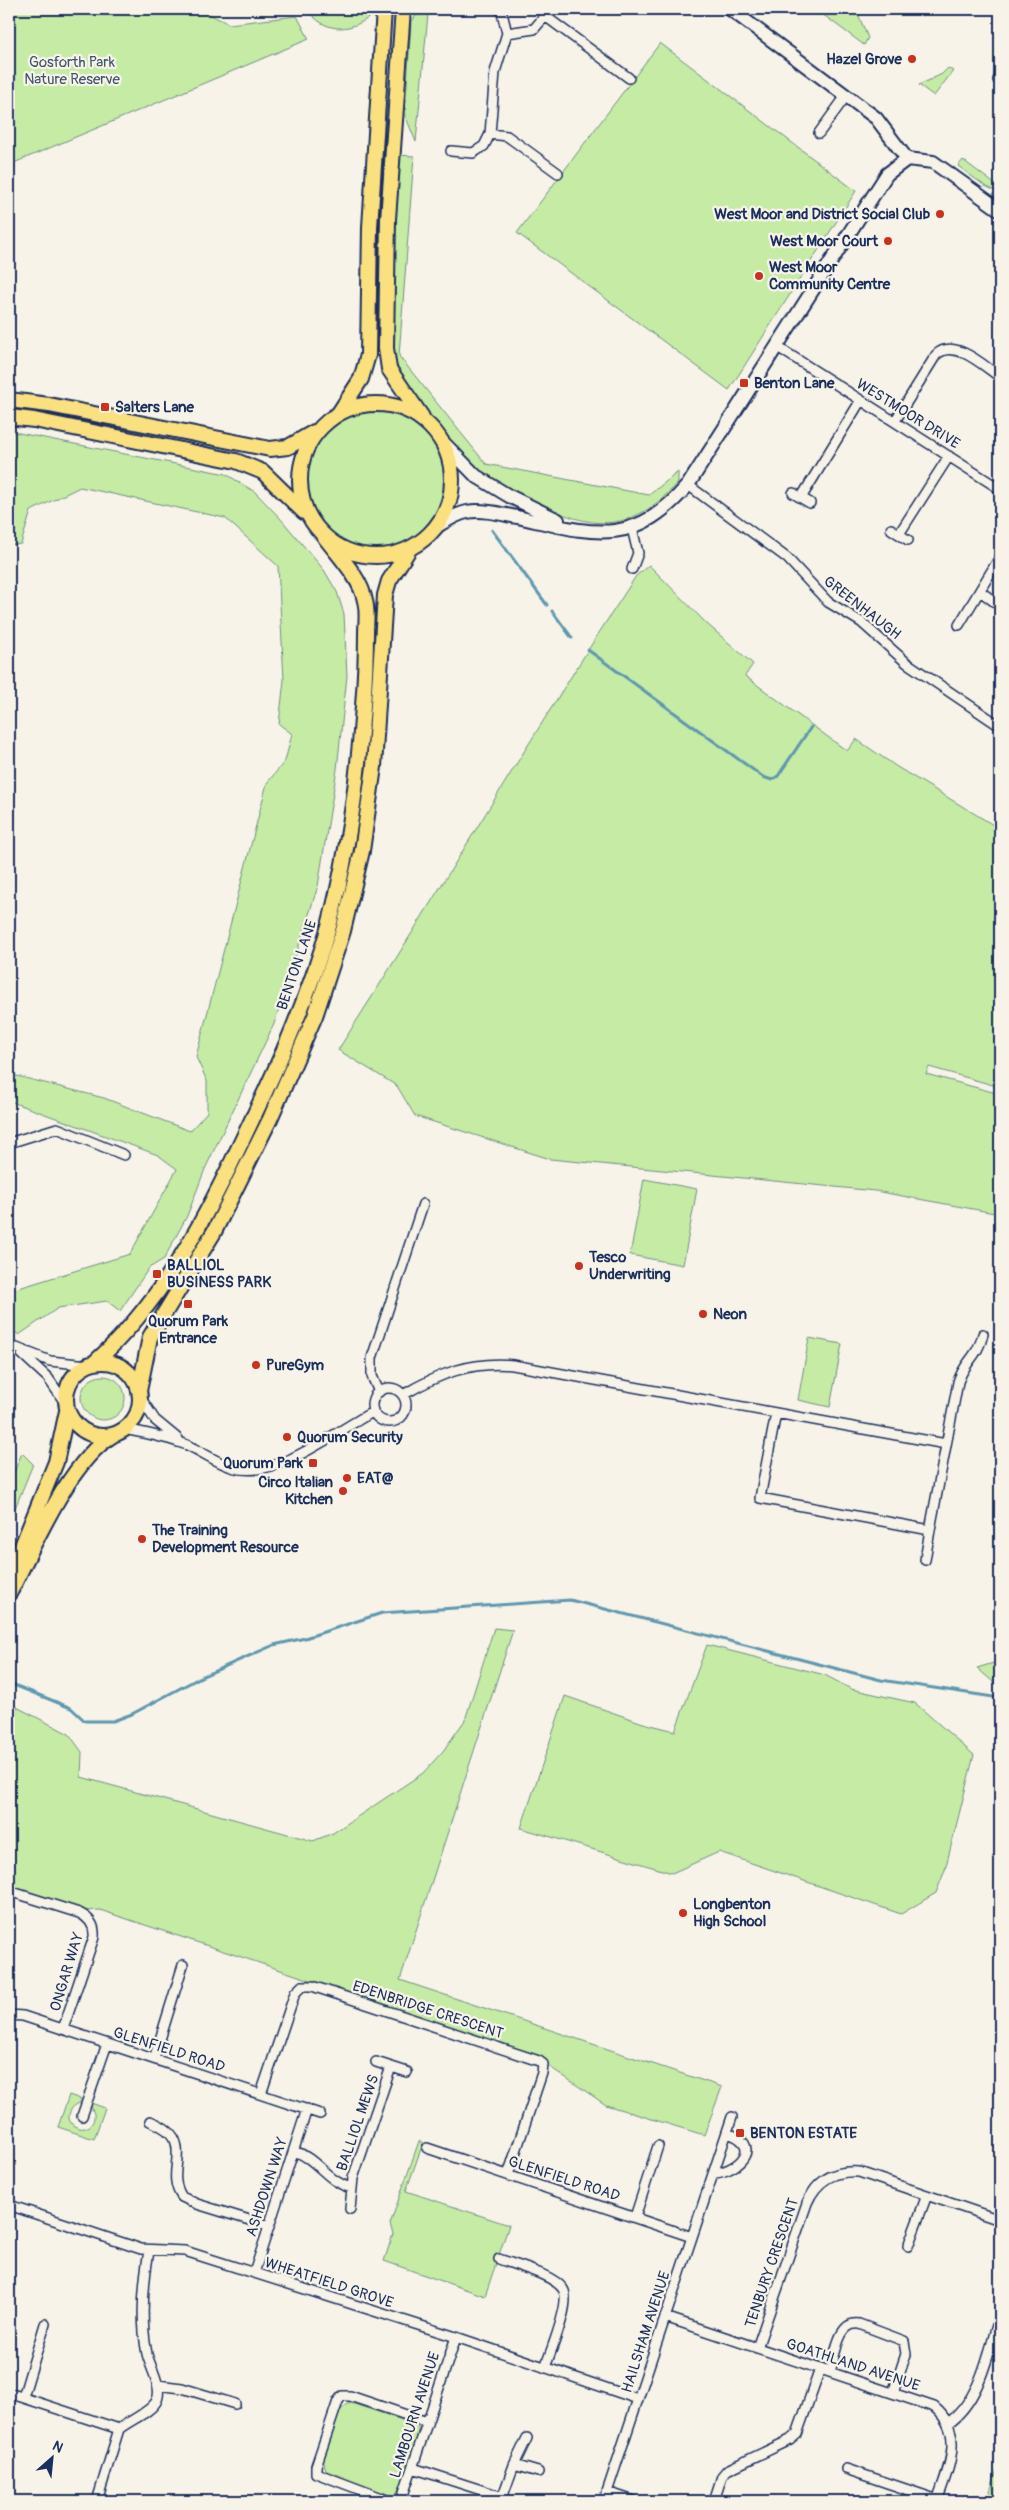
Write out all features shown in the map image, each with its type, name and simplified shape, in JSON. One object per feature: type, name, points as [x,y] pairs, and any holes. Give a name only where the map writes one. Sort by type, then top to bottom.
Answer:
[{"type":"main road","points":[[9,400],[50,405],[270,449],[288,448],[318,430],[339,413],[361,379],[368,355],[370,227],[384,9]]},
{"type":"main road","points":[[403,9],[388,219],[387,360],[393,377],[425,422],[467,468],[488,484],[537,511],[584,531]]},
{"type":"main road","points":[[730,9],[884,126],[907,159]]},
{"type":"main road","points":[[9,1594],[77,1470],[96,1447],[120,1431],[137,1412],[150,1338],[206,1247],[258,1146],[301,1051],[341,939],[362,851],[374,767],[385,594],[389,581],[410,548],[436,527],[455,516],[478,511],[584,531],[610,532],[632,528],[664,510],[688,485],[880,182],[907,159],[933,162],[1000,210]]},
{"type":"main road","points":[[339,413],[364,405],[390,405],[425,422]]},
{"type":"main road","points":[[9,417],[34,420],[236,461],[251,466],[268,476],[308,516],[324,536],[343,549],[365,556],[388,555],[410,548]]},
{"type":"main road","points":[[308,516],[300,491],[301,465],[304,453],[318,430]]},
{"type":"main road","points":[[436,527],[448,506],[452,482],[449,458],[438,437]]},
{"type":"main road","name":"BENTON LANE","points":[[91,1364],[120,1339],[149,1304],[181,1258],[200,1224],[226,1175],[282,1054],[328,928],[347,846],[355,790],[366,668],[366,607],[360,588],[324,536]]},
{"type":"main road","points":[[9,1578],[56,1462],[67,1408],[67,1391],[72,1379],[91,1364],[108,1362],[121,1367],[130,1375],[139,1394]]},
{"type":"main road","points":[[67,1408],[75,1424],[84,1430],[98,1435],[120,1431]]},
{"type":"street","points":[[451,151],[473,153],[484,146],[490,134],[495,72],[507,32],[501,9]]},
{"type":"street","points":[[507,32],[534,29],[545,16],[629,78]]},
{"type":"street","points":[[819,133],[846,96]]},
{"type":"street","points":[[490,134],[508,136],[558,173]]},
{"type":"street","name":"WESTMOOR DRIVE","points":[[776,346],[1000,488]]},
{"type":"street","points":[[895,421],[936,355],[944,350],[954,349],[964,353],[1000,377]]},
{"type":"street","points":[[810,504],[797,496],[861,400]]},
{"type":"street","points":[[908,540],[895,532],[949,456]]},
{"type":"street","name":"GREENHAUGH","points":[[688,485],[787,558],[828,602],[861,622],[907,663],[1000,726]]},
{"type":"street","points":[[632,528],[638,554],[632,569]]},
{"type":"street","points":[[959,625],[1000,556]]},
{"type":"street","points":[[980,590],[1000,606]]},
{"type":"street","points":[[9,1143],[57,1128],[124,1155]]},
{"type":"street","points":[[379,1392],[372,1376],[372,1358],[423,1204]]},
{"type":"street","points":[[925,1560],[960,1374],[976,1355],[983,1334]]},
{"type":"street","points":[[9,1345],[18,1350],[63,1364],[91,1364]]},
{"type":"street","points":[[18,1350],[48,1378],[67,1408]]},
{"type":"street","points":[[403,1396],[431,1379],[453,1370],[480,1364],[500,1364],[946,1444]]},
{"type":"street","points":[[392,1389],[403,1396],[405,1410],[396,1421],[383,1421],[373,1412],[373,1399],[379,1392],[392,1389]]},
{"type":"street","points":[[139,1394],[155,1420],[187,1445],[227,1466],[244,1470],[259,1470],[274,1466],[373,1412]]},
{"type":"street","points":[[776,1412],[760,1498],[930,1530]]},
{"type":"street","points":[[120,1431],[187,1445]]},
{"type":"street","name":"ONGAR WAY","points":[[9,1891],[79,1913],[88,1919],[94,1928],[94,1937],[63,2030]]},
{"type":"street","points":[[154,2059],[183,1964]]},
{"type":"street","name":"EDENBRIDGE CRESCENT","points":[[261,2094],[295,1993],[302,1986],[312,1986],[453,2032],[543,2064],[542,2073],[508,2175]]},
{"type":"street","name":"GLENFIELD ROAD","points":[[9,2015],[23,2016],[320,2114]]},
{"type":"street","points":[[82,2116],[107,2044]]},
{"type":"street","name":"BALLIOL MEWS","points":[[376,2062],[407,2072]]},
{"type":"street","name":"BALLIOL MEWS","points":[[350,2209],[351,2188],[391,2067]]},
{"type":"street","name":"ASHDOWN WAY","points":[[254,2273],[307,2109]]},
{"type":"street","name":"HAILSHAM AVENUE","points":[[606,2497],[732,2117]]},
{"type":"street","points":[[150,2121],[166,2128],[173,2136],[177,2150],[177,2186],[182,2197],[197,2204],[269,2226]]},
{"type":"street","points":[[714,2173],[733,2168],[745,2153],[746,2145],[742,2139],[727,2133]]},
{"type":"street","points":[[635,2217],[658,2146]]},
{"type":"street","name":"GLENFIELD ROAD","points":[[428,2148],[692,2236]]},
{"type":"street","name":"BALLIOL MEWS","points":[[294,2151],[311,2159],[336,2183],[351,2188]]},
{"type":"street","name":"TENBURY CRESCENT","points":[[758,2348],[807,2202],[819,2183],[837,2174],[859,2172],[1000,2220]]},
{"type":"street","points":[[908,2246],[927,2195]]},
{"type":"street","name":"WHEATFIELD GROVE","points":[[9,2205],[149,2251],[185,2251],[456,2337],[638,2399]]},
{"type":"street","points":[[97,2501],[119,2429],[154,2404],[158,2397],[157,2386],[147,2354],[142,2318],[149,2251]]},
{"type":"street","points":[[500,2260],[553,2281],[565,2293],[565,2306],[545,2368]]},
{"type":"street","points":[[846,2469],[938,2501],[953,2448],[952,2435],[948,2423],[961,2413],[972,2398],[1000,2316]]},
{"type":"street","name":"GOATHLAND AVENUE","points":[[665,2317],[934,2407],[948,2423]]},
{"type":"street","points":[[23,2397],[45,2324]]},
{"type":"street","points":[[830,2372],[844,2328],[851,2324],[859,2324],[904,2341],[906,2354],[893,2393]]},
{"type":"street","name":"LAMBOURN AVENUE","points":[[401,2501],[456,2337]]},
{"type":"street","points":[[714,2501],[722,2476],[727,2470],[790,2440],[797,2434],[820,2369]]},
{"type":"street","points":[[157,2386],[182,2388],[235,2404]]},
{"type":"street","points":[[9,2393],[119,2429]]},
{"type":"street","points":[[390,2501],[316,2473],[316,2466],[338,2401],[342,2396],[350,2396],[427,2422]]},
{"type":"street","points":[[413,2468],[502,2499],[514,2465],[527,2438]]},
{"type":"street","points":[[514,2465],[538,2472]]},
{"type":"street","points":[[606,2497],[634,2501]]},
{"type":"green space","name":"Gosforth Park Nature Reserve","points":[[9,9],[199,9],[229,24],[297,16],[309,39],[9,165]]},
{"type":"green space","points":[[307,9],[372,9],[371,16],[363,22],[346,28],[337,28],[321,23]]},
{"type":"green space","points":[[819,9],[856,9],[868,38],[864,45],[818,11]]},
{"type":"green space","points":[[428,14],[416,142],[405,115],[411,23],[416,15]]},
{"type":"green space","points":[[660,43],[856,191],[729,390],[517,233]]},
{"type":"green space","points":[[948,68],[953,71],[934,96],[919,85],[942,74]]},
{"type":"green space","points":[[399,155],[414,156],[399,356],[486,464],[649,495],[678,472],[678,483],[640,514],[621,521],[603,523],[584,521],[544,506],[492,480],[473,467],[450,443],[395,371],[390,355]]},
{"type":"green space","points":[[963,160],[1000,188],[1000,193],[985,186],[958,166]]},
{"type":"green space","points":[[376,411],[390,412],[402,416],[414,422],[425,431],[434,442],[440,454],[444,466],[444,494],[440,506],[434,518],[425,529],[414,538],[402,544],[390,548],[376,549],[362,548],[350,544],[338,538],[327,529],[318,518],[312,506],[308,494],[307,480],[308,466],[312,454],[318,442],[327,431],[338,422],[350,416],[362,412]]},
{"type":"green space","points":[[9,431],[226,474],[255,492],[324,570],[337,592],[344,614],[347,676],[337,769],[318,886],[274,1024],[205,1169],[187,1216],[164,1259],[149,1268],[120,1311],[107,1301],[58,1308],[19,1335],[9,1328],[9,1291],[130,1254],[177,1169],[158,1155],[9,1101],[9,1074],[104,1098],[190,1131],[207,1112],[207,1081],[196,1057],[267,783],[285,761],[292,734],[279,724],[284,680],[278,566],[225,518],[80,487],[31,511],[21,544],[9,545]]},
{"type":"green space","points":[[649,565],[707,624],[753,664],[745,676],[847,751],[856,739],[897,767],[1000,829],[1000,1087],[929,1067],[926,1074],[1000,1094],[1000,1214],[875,1191],[550,1159],[415,1116],[397,1086],[338,1050],[598,635],[636,576]]},
{"type":"green space","points":[[644,1179],[697,1189],[683,1265],[630,1255]]},
{"type":"green space","points":[[809,1338],[842,1344],[830,1407],[798,1400]]},
{"type":"green space","points":[[103,1376],[115,1380],[121,1386],[125,1398],[121,1410],[115,1416],[103,1420],[91,1416],[85,1410],[81,1398],[85,1386],[91,1380]]},
{"type":"green space","points":[[22,1453],[33,1464],[9,1523],[9,1484]]},
{"type":"green space","points":[[494,1628],[513,1630],[400,1980],[722,2087],[704,2135],[606,2105],[547,2065],[542,2057],[100,1910],[87,1911],[9,1886],[9,1703],[69,1734],[82,1752],[81,1777],[313,1841],[333,1833],[423,1773],[443,1751],[465,1720]]},
{"type":"green space","points":[[707,1645],[825,1675],[851,1689],[915,1703],[974,1755],[945,1870],[936,1893],[901,1914],[719,1852],[672,1873],[521,1828],[565,1696],[643,1723],[675,1731]]},
{"type":"green space","points":[[1000,1661],[1000,1688],[977,1668]]},
{"type":"green space","points":[[69,2095],[83,2100],[73,2107],[69,2116],[73,2125],[78,2127],[88,2127],[92,2124],[94,2116],[91,2103],[105,2108],[94,2139],[58,2127]]},
{"type":"green space","points":[[419,2141],[423,2143],[406,2191],[509,2225],[485,2296],[384,2261],[393,2234],[390,2224]]},
{"type":"green space","points":[[351,2403],[418,2426],[410,2462],[402,2483],[394,2496],[387,2497],[327,2473],[323,2459],[332,2427],[339,2412]]},
{"type":"green space","points":[[1000,2460],[1000,2501],[987,2501]]},
{"type":"waterway","points":[[492,530],[547,605]]},
{"type":"waterway","points":[[552,611],[572,638]]},
{"type":"waterway","points":[[588,650],[763,777],[772,780],[778,776],[811,727]]},
{"type":"waterway","points":[[9,1683],[71,1708],[85,1721],[113,1721],[132,1714],[201,1677],[274,1645],[305,1638],[382,1613],[570,1600],[881,1680],[1000,1698]]},
{"type":"place","name":"Hazel Grove","points":[[912,59]]},
{"type":"place","name":"West Moor and District Social Club","points":[[940,214]]},
{"type":"place","name":"West Moor Court","points":[[888,241]]},
{"type":"place","name":"West Moor Community Centre","points":[[759,276]]},
{"type":"place","name":"Benton Lane","points":[[744,383]]},
{"type":"place","name":"Salters Lane","points":[[105,407]]},
{"type":"place","name":"Tesco Underwriting","points":[[579,1266]]},
{"type":"place","name":"BALLIOL BUSINESS PARK","points":[[157,1274]]},
{"type":"place","name":"Quorum Park Entrance","points":[[188,1304]]},
{"type":"place","name":"Neon","points":[[703,1314]]},
{"type":"place","name":"PureGym","points":[[256,1365]]},
{"type":"place","name":"Quorum Security","points":[[287,1437]]},
{"type":"place","name":"Quorum Park","points":[[313,1463]]},
{"type":"place","name":"EAT@","points":[[347,1478]]},
{"type":"place","name":"Circo Italian Kitchen","points":[[343,1491]]},
{"type":"place","name":"The Training Development Resource","points":[[142,1539]]},
{"type":"place","name":"Longbenton High School","points":[[683,1913]]},
{"type":"place","name":"BENTON ESTATE","points":[[740,2133]]}]
